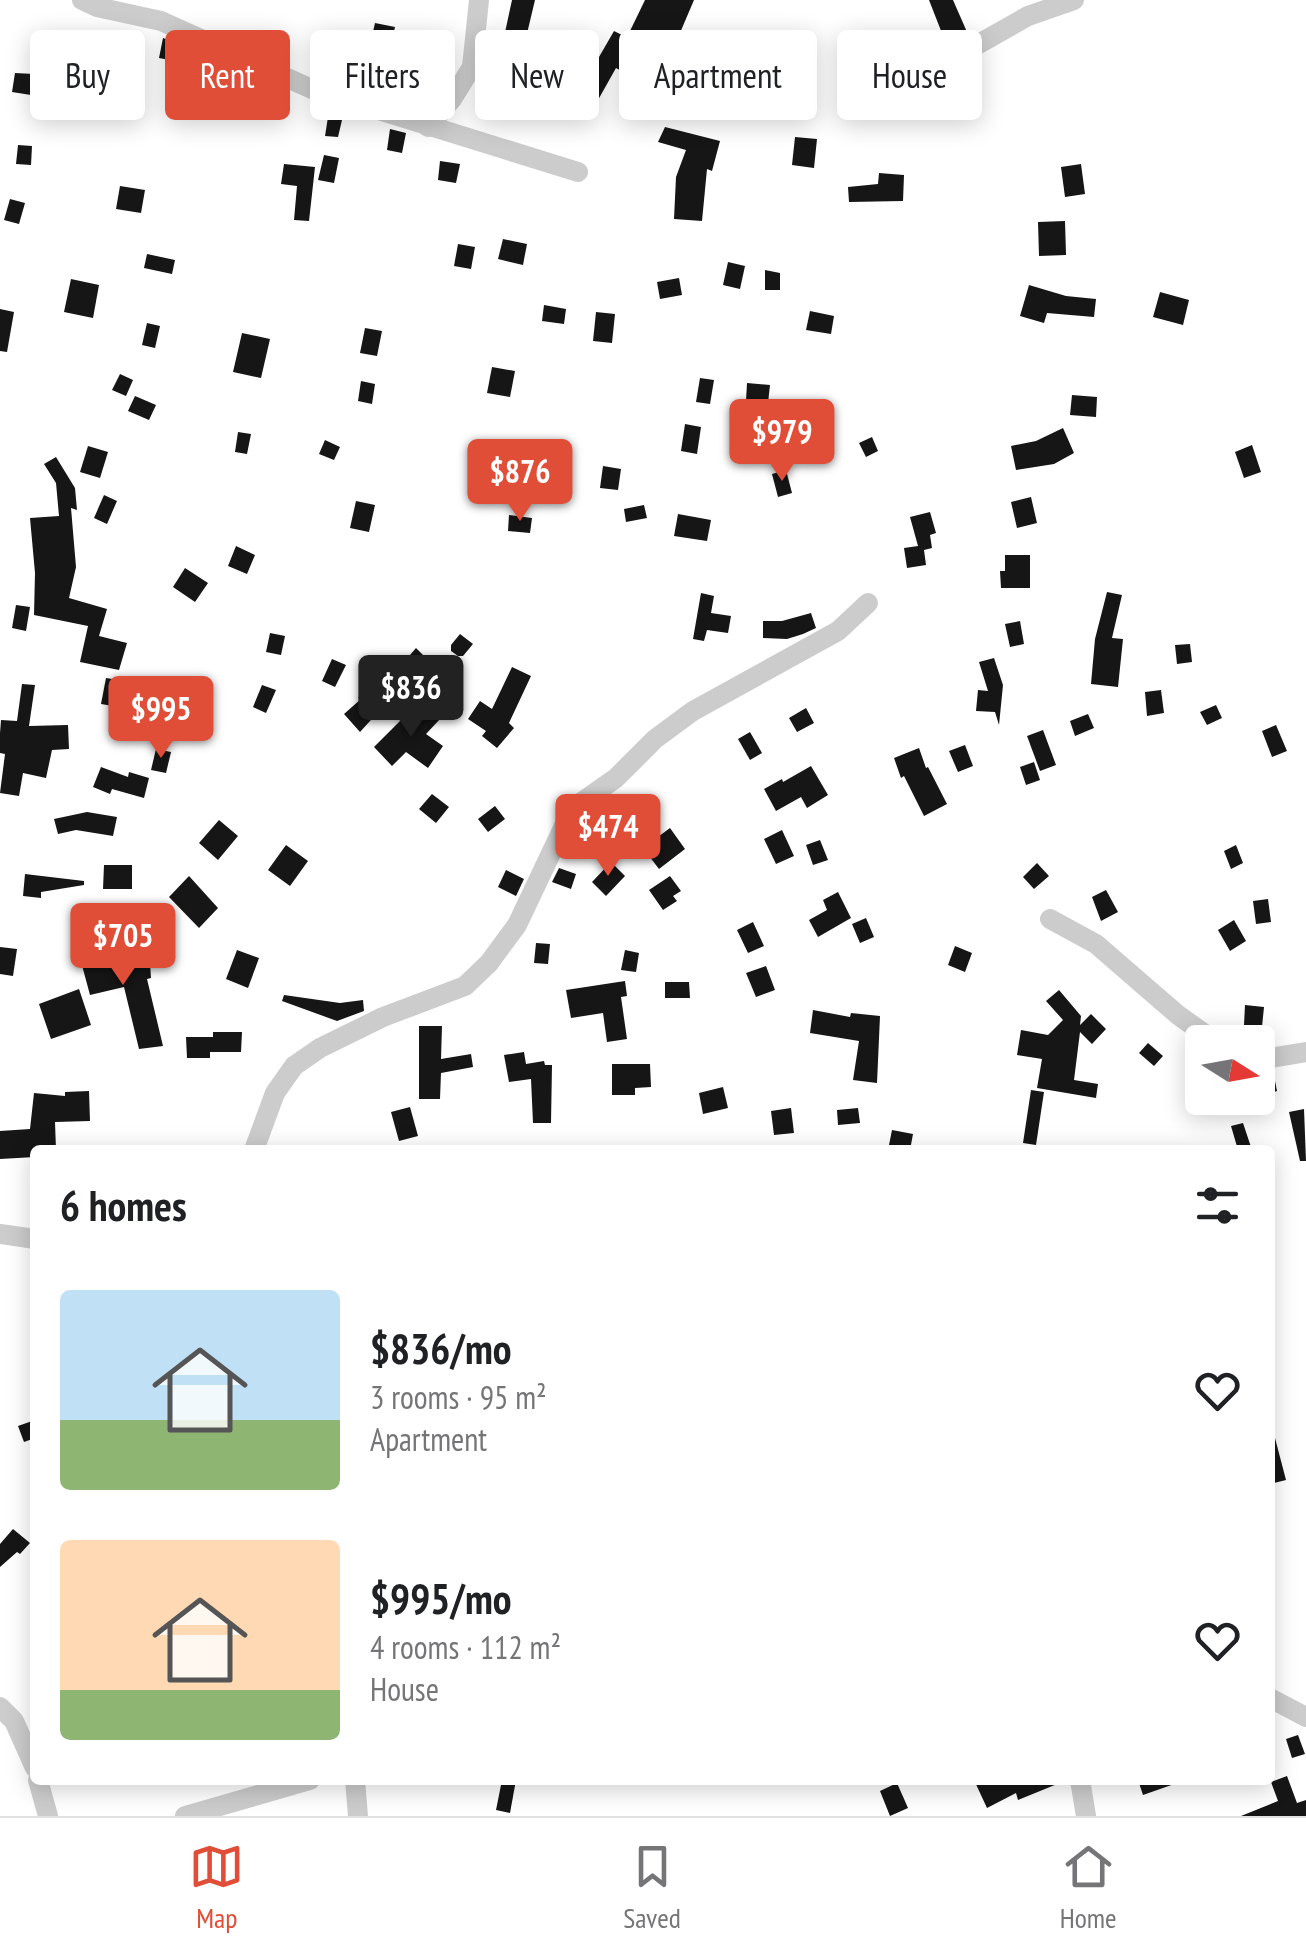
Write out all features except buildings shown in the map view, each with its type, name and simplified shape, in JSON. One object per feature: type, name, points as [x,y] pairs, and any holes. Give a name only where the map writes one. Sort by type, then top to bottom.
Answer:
[{"type":"street","points":[[82,0],[160,21],[314,90],[578,172]]},
{"type":"street","points":[[428,127],[472,67],[479,0]]},
{"type":"street","points":[[982,42],[1028,16],[1074,0]]},
{"type":"street","points":[[256,1145],[275,1093],[294,1066],[320,1048],[383,1018],[466,986],[489,963],[518,925],[572,809],[616,778],[655,739],[694,711],[838,631],[868,604]]},
{"type":"street","points":[[1050,919],[1096,944],[1192,1025]]},
{"type":"street","points":[[1275,1057],[1306,1052]]},
{"type":"street","points":[[0,1234],[30,1237]]},
{"type":"street","points":[[1275,1700],[1306,1716]]},
{"type":"street","points":[[0,1707],[14,1721],[30,1757]]},
{"type":"street","points":[[39,1785],[48,1816]]},
{"type":"street","points":[[185,1816],[293,1785]]},
{"type":"street","points":[[355,1785],[358,1816]]},
{"type":"street","points":[[1081,1785],[1086,1816]]}]
